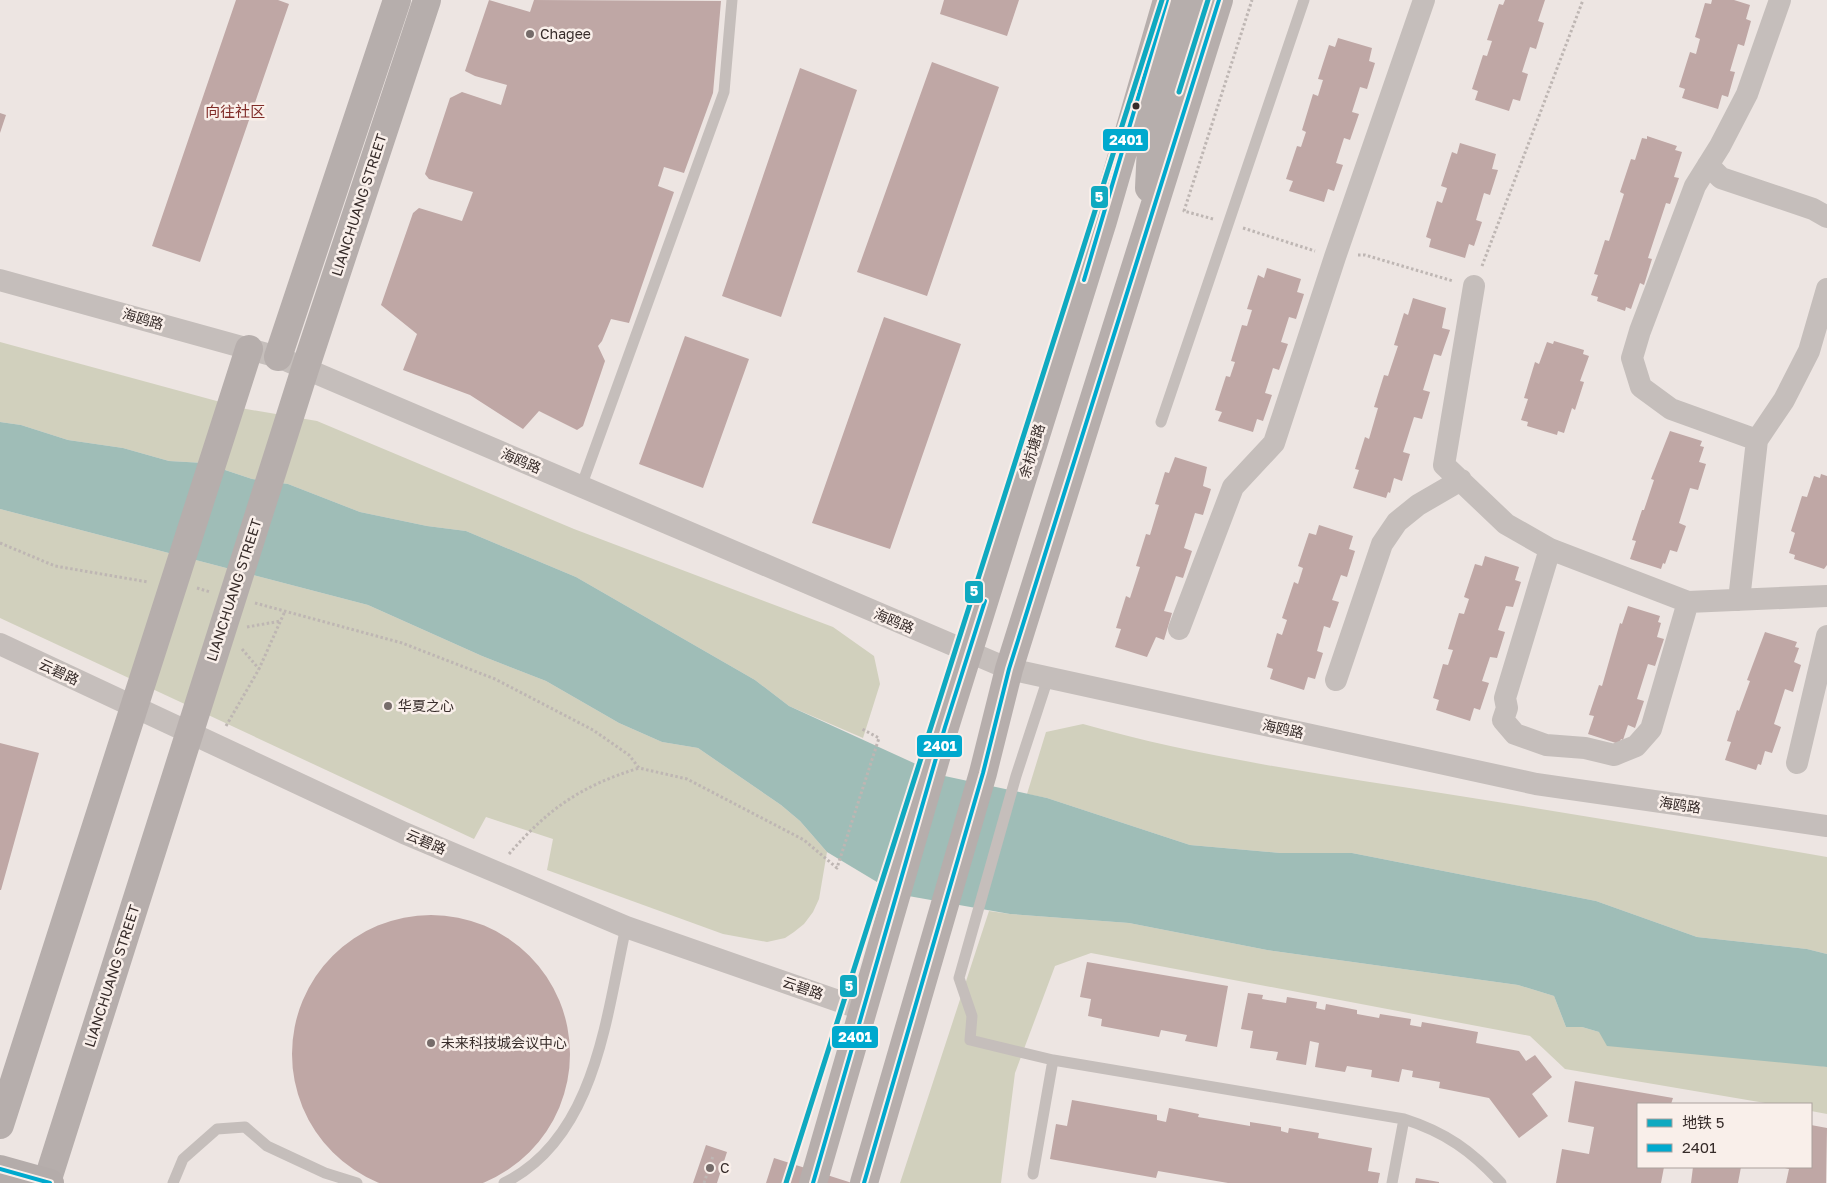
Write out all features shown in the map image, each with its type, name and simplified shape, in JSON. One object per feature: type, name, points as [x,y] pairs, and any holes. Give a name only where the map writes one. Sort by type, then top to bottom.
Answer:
[{"type":"main road","points":[[0,1169],[48,1183]]},
{"type":"street","name":"LIANCHUANG STREET","points":[[278,357],[397,0]]},
{"type":"street","name":"LIANCHUANG STREET","points":[[48,1183],[230,600],[428,0]]},
{"type":"street","name":"余杭塘路","points":[[813,1183],[945,727],[1103,221],[1167,0]]},
{"type":"street","points":[[1103,221],[1139,150],[1184,0]]},
{"type":"street","points":[[1146,232],[1151,146],[1194,0]]},
{"type":"street","points":[[864,1183],[983,773],[1009,669],[1218,0]]},
{"type":"street","points":[[1179,629],[1233,487],[1274,443],[1338,248],[1424,0]]},
{"type":"street","points":[[1758,440],[1671,409],[1641,387],[1632,358],[1640,331],[1695,186],[1747,94],[1780,0]]},
{"type":"street","points":[[1708,164],[1721,178],[1812,209],[1827,217]]},
{"type":"street","name":"海鸥路","points":[[0,280],[278,357],[1009,669],[1536,784],[1827,826]]},
{"type":"street","points":[[1474,286],[1444,465],[1506,524],[1550,549],[1688,602],[1827,596]]},
{"type":"street","points":[[1739,600],[1758,440],[1784,400],[1809,351],[1827,289]]},
{"type":"street","points":[[0,1125],[249,349]]},
{"type":"street","points":[[1336,680],[1382,544],[1397,522],[1418,505],[1461,480]]},
{"type":"street","points":[[1550,549],[1505,698],[1507,708],[1503,720],[1515,734],[1546,744],[1585,748],[1614,755],[1636,746],[1651,729],[1688,602]]},
{"type":"street","points":[[1797,763],[1827,636]]},
{"type":"street","name":"云碧路","points":[[0,644],[404,833],[626,927],[864,1010]]},
{"type":"lane","points":[[581,487],[724,92],[732,0]]},
{"type":"lane","points":[[1161,422],[1304,0]]},
{"type":"lane","points":[[1048,678],[1016,776],[959,978],[972,1016],[970,1040],[1053,1060],[1404,1119],[1443,1134],[1485,1165],[1501,1183]]},
{"type":"lane","points":[[504,1183],[520,1175],[555,1142],[568,1125],[592,1078],[626,927]]},
{"type":"lane","points":[[1033,1174],[1053,1060]]},
{"type":"lane","points":[[1392,1183],[1404,1119]]},
{"type":"lane","points":[[173,1183],[183,1159],[217,1129],[245,1127],[267,1146],[324,1172],[357,1183]]},
{"type":"path","points":[[0,543],[55,566],[172,586],[285,611],[402,643],[495,679],[593,730],[629,755],[639,768]]},
{"type":"path","points":[[215,745],[259,669],[285,611]]},
{"type":"path","points":[[246,628],[281,620]]},
{"type":"path","points":[[240,648],[259,669]]},
{"type":"path","points":[[494,871],[522,840],[565,800],[605,778],[639,768],[687,779],[804,840],[837,868],[879,738],[862,729]]},
{"type":"path","points":[[704,1183],[714,1156]]},
{"type":"green space","points":[[0,342],[246,409],[317,421],[574,529],[833,627],[874,656],[880,684],[863,738],[789,706],[755,680],[576,577],[466,531],[427,526],[360,512],[288,484],[252,479],[204,463],[169,461],[123,448],[68,440],[21,425],[0,422]]},
{"type":"green space","points":[[0,509],[368,605],[482,656],[546,681],[619,723],[662,742],[698,748],[781,805],[800,821],[827,852],[819,899],[813,912],[804,924],[785,938],[767,942],[723,934],[547,870],[553,839],[486,817],[474,839],[0,618]]},
{"type":"green space","points":[[1083,724],[1176,747],[1270,766],[1598,818],[1827,857],[1827,954],[1807,949],[1697,937],[1596,901],[1352,853],[1280,853],[1190,845],[1047,798],[1027,794],[1046,732]]},
{"type":"green space","points":[[989,911],[1129,923],[1267,950],[1518,985],[1554,996],[1566,1027],[1582,1027],[1599,1032],[1827,1067],[1827,1114],[1812,1111],[1812,1103],[1765,1103],[1565,1069],[1530,1036],[1091,953],[1055,966],[1015,1073],[1001,1183],[900,1183]]},
{"type":"water","points":[[0,422],[21,425],[68,440],[123,448],[169,461],[204,463],[252,479],[288,484],[360,512],[427,526],[466,531],[576,577],[755,680],[789,706],[940,775],[1047,798],[1190,845],[1280,853],[1352,853],[1596,901],[1697,937],[1807,949],[1827,954],[1827,1067],[1607,1046],[1599,1032],[1582,1027],[1566,1027],[1554,996],[1518,985],[1267,950],[1129,923],[1010,914],[897,894],[827,852],[800,821],[781,805],[698,748],[662,742],[619,723],[546,681],[482,656],[368,605],[0,509]]},
{"type":"building","points":[[236,0],[278,0],[289,4],[200,262],[152,246]]},
{"type":"building","points":[[489,0],[530,12],[534,0],[721,1],[713,93],[684,173],[664,167],[658,186],[674,192],[629,323],[611,319],[598,346],[605,361],[583,426],[577,430],[539,411],[523,429],[470,395],[403,370],[417,334],[381,305],[413,213],[419,208],[462,221],[473,192],[429,179],[425,174],[450,98],[462,92],[501,105],[507,85],[475,76],[465,71]]},
{"type":"building","points":[[944,0],[1019,0],[1007,36],[940,14]]},
{"type":"building","points":[[1505,0],[1545,0],[1538,21],[1544,23],[1536,49],[1530,47],[1522,72],[1528,74],[1520,101],[1513,99],[1509,111],[1475,100],[1478,91],[1472,89],[1483,55],[1487,56],[1492,41],[1487,40],[1499,4],[1503,5]]},
{"type":"building","points":[[1712,0],[1734,0],[1750,5],[1746,19],[1751,21],[1744,46],[1738,44],[1730,71],[1735,72],[1728,97],[1722,95],[1718,109],[1682,98],[1685,89],[1679,87],[1690,52],[1696,54],[1700,39],[1695,37],[1705,3],[1711,4]]},
{"type":"building","points":[[1338,38],[1372,48],[1369,61],[1375,63],[1367,89],[1360,87],[1352,112],[1359,114],[1350,140],[1344,138],[1336,163],[1343,165],[1334,191],[1328,189],[1324,202],[1289,191],[1293,181],[1286,179],[1297,146],[1301,147],[1306,132],[1302,130],[1313,94],[1318,96],[1323,80],[1318,79],[1329,45],[1335,47]]},
{"type":"building","points":[[932,62],[999,87],[927,296],[857,272]]},
{"type":"building","points":[[800,68],[857,90],[781,317],[722,296]]},
{"type":"building","points":[[0,113],[6,115],[0,133]]},
{"type":"building","points":[[1647,136],[1677,146],[1675,150],[1682,152],[1674,177],[1679,178],[1670,204],[1666,203],[1648,258],[1652,259],[1644,285],[1640,283],[1631,309],[1626,307],[1625,311],[1597,301],[1598,297],[1591,295],[1598,275],[1594,274],[1605,240],[1609,241],[1624,194],[1620,192],[1631,159],[1635,160],[1642,138],[1647,139]]},
{"type":"building","points":[[1460,143],[1496,154],[1492,169],[1498,170],[1490,195],[1484,193],[1476,220],[1482,222],[1474,246],[1469,244],[1465,258],[1429,247],[1431,239],[1426,237],[1437,201],[1442,203],[1447,188],[1441,186],[1452,152],[1457,154]]},
{"type":"building","points":[[1267,268],[1301,279],[1297,292],[1304,294],[1296,319],[1289,317],[1281,342],[1288,344],[1279,370],[1273,368],[1265,393],[1272,395],[1263,421],[1257,419],[1253,432],[1218,421],[1222,412],[1215,410],[1226,376],[1230,377],[1235,362],[1231,361],[1242,325],[1247,326],[1252,310],[1247,309],[1258,275],[1264,278]]},
{"type":"building","points":[[1413,298],[1446,308],[1442,328],[1450,330],[1441,356],[1434,354],[1423,390],[1430,392],[1422,419],[1414,417],[1403,452],[1410,454],[1402,481],[1394,478],[1390,493],[1388,492],[1386,498],[1353,488],[1359,470],[1355,469],[1365,437],[1369,439],[1378,408],[1374,407],[1384,375],[1388,376],[1398,346],[1394,345],[1404,313],[1408,315]]},
{"type":"building","points":[[884,317],[961,344],[890,549],[812,523]]},
{"type":"building","points":[[685,336],[749,359],[703,488],[639,464]]},
{"type":"building","points":[[1554,341],[1584,350],[1583,354],[1589,356],[1580,381],[1584,382],[1575,410],[1572,408],[1564,433],[1558,431],[1557,435],[1527,426],[1528,422],[1521,420],[1528,399],[1524,398],[1535,362],[1539,364],[1547,342],[1553,344]]},
{"type":"building","points":[[1670,431],[1702,441],[1700,446],[1704,447],[1699,462],[1706,464],[1698,490],[1690,488],[1679,523],[1686,526],[1677,552],[1670,550],[1661,569],[1630,559],[1636,541],[1632,540],[1654,480],[1651,479]]},
{"type":"building","points":[[1175,457],[1207,467],[1203,486],[1211,489],[1203,515],[1195,513],[1184,548],[1192,551],[1183,578],[1176,576],[1164,611],[1172,613],[1164,640],[1156,637],[1147,657],[1115,647],[1121,629],[1116,628],[1126,596],[1130,598],[1140,567],[1136,566],[1146,534],[1150,535],[1159,505],[1155,504],[1165,472],[1169,473]]},
{"type":"building","points":[[1821,474],[1827,476],[1827,565],[1824,569],[1794,559],[1795,555],[1789,553],[1795,533],[1791,531],[1802,496],[1807,497],[1814,476],[1820,478]]},
{"type":"building","points":[[1319,525],[1353,536],[1349,549],[1355,551],[1347,577],[1341,575],[1332,600],[1339,602],[1330,628],[1324,626],[1317,651],[1323,653],[1315,679],[1308,677],[1304,690],[1270,679],[1273,669],[1267,667],[1277,633],[1282,635],[1287,620],[1282,618],[1294,582],[1298,584],[1303,568],[1298,566],[1309,533],[1316,535]]},
{"type":"building","points":[[1485,556],[1519,567],[1515,580],[1521,582],[1513,607],[1506,606],[1498,630],[1505,632],[1497,658],[1490,657],[1482,681],[1489,683],[1480,710],[1474,708],[1470,721],[1436,710],[1439,700],[1433,698],[1443,664],[1448,665],[1453,650],[1448,649],[1459,613],[1464,614],[1469,599],[1464,597],[1475,564],[1482,566]]},
{"type":"building","points":[[1628,606],[1660,616],[1658,622],[1661,623],[1657,637],[1664,639],[1655,666],[1648,664],[1637,699],[1644,701],[1635,728],[1628,725],[1623,740],[1621,739],[1619,744],[1588,734],[1594,716],[1589,715],[1599,685],[1602,686],[1620,623],[1622,624]]},
{"type":"building","points":[[1765,632],[1797,642],[1795,647],[1799,648],[1794,662],[1801,665],[1793,692],[1785,689],[1774,724],[1781,727],[1772,753],[1765,751],[1761,765],[1758,764],[1756,770],[1725,760],[1731,742],[1727,741],[1737,710],[1739,711],[1750,681],[1747,680]]},
{"type":"building","points":[[0,743],[39,753],[1,890],[0,890]]},
{"type":"building","name":"未来科技城会议中心","points":[[417,916],[445,916],[471,921],[497,931],[519,946],[539,966],[554,988],[564,1014],[570,1054],[567,1081],[554,1120],[539,1142],[519,1162],[497,1177],[479,1184],[383,1184],[365,1177],[343,1162],[315,1131],[308,1120],[298,1094],[293,1068],[293,1040],[298,1014],[308,988],[323,966],[343,946],[365,931],[391,921]]},
{"type":"building","points":[[1087,962],[1228,986],[1217,1047],[1185,1041],[1187,1035],[1161,1030],[1159,1037],[1101,1026],[1102,1019],[1088,1016],[1091,999],[1080,997]]},
{"type":"building","points":[[1248,993],[1263,995],[1262,999],[1286,1003],[1287,997],[1317,1002],[1316,1008],[1325,1010],[1326,1004],[1357,1010],[1357,1014],[1379,1018],[1380,1014],[1411,1019],[1410,1025],[1421,1027],[1422,1022],[1478,1032],[1476,1043],[1519,1051],[1526,1061],[1535,1055],[1552,1077],[1532,1094],[1548,1116],[1519,1138],[1489,1098],[1439,1088],[1440,1082],[1412,1077],[1413,1071],[1402,1069],[1399,1082],[1371,1077],[1372,1070],[1347,1066],[1345,1072],[1315,1067],[1319,1043],[1310,1041],[1306,1065],[1276,1060],[1278,1052],[1250,1048],[1253,1031],[1241,1029]]},
{"type":"building","points":[[1575,1081],[1673,1098],[1671,1103],[1637,1103],[1637,1168],[1664,1168],[1661,1183],[1556,1183],[1562,1149],[1589,1154],[1594,1127],[1568,1122]]},
{"type":"building","points":[[1072,1100],[1157,1115],[1157,1120],[1166,1122],[1169,1108],[1199,1114],[1198,1117],[1250,1126],[1250,1122],[1281,1127],[1281,1131],[1288,1133],[1289,1128],[1319,1133],[1318,1138],[1372,1148],[1368,1171],[1380,1173],[1378,1183],[1228,1183],[1158,1171],[1156,1178],[1050,1159],[1056,1124],[1067,1126]]},
{"type":"building","points":[[1812,1125],[1827,1128],[1826,1183],[1786,1183],[1789,1169],[1785,1168],[1812,1168]]},
{"type":"building","name":"C","points":[[706,1145],[727,1152],[717,1183],[693,1183]]},
{"type":"building","points":[[774,1158],[852,1183],[766,1183]]},
{"type":"building","points":[[1693,1168],[1741,1168],[1738,1183],[1691,1183]]},
{"type":"building","points":[[1416,1178],[1439,1182],[1439,1183],[1415,1183]]},
{"type":"metro line","name":"5","points":[[786,1183],[1162,0]]},
{"type":"metro line","name":"5","points":[[1179,92],[1208,0]]},
{"type":"transit line","name":"2401","points":[[1084,280],[1167,0]]},
{"type":"transit line","name":"2401","points":[[864,1183],[983,773],[1009,669],[1219,0]]},
{"type":"transit line","name":"2401","points":[[813,1183],[945,727],[985,601]]},
{"type":"transit line","name":"2401","points":[[0,1169],[50,1183]]},
{"type":"place","name":"Chagee","points":[[530,34]]},
{"type":"place","name":"华夏之心","points":[[388,706]]},
{"type":"place","name":"未来科技城会议中心","points":[[431,1043]]},
{"type":"place","name":"C","points":[[710,1168]]},
{"type":"district","name":"向往社区","points":[[235,112]]}]
